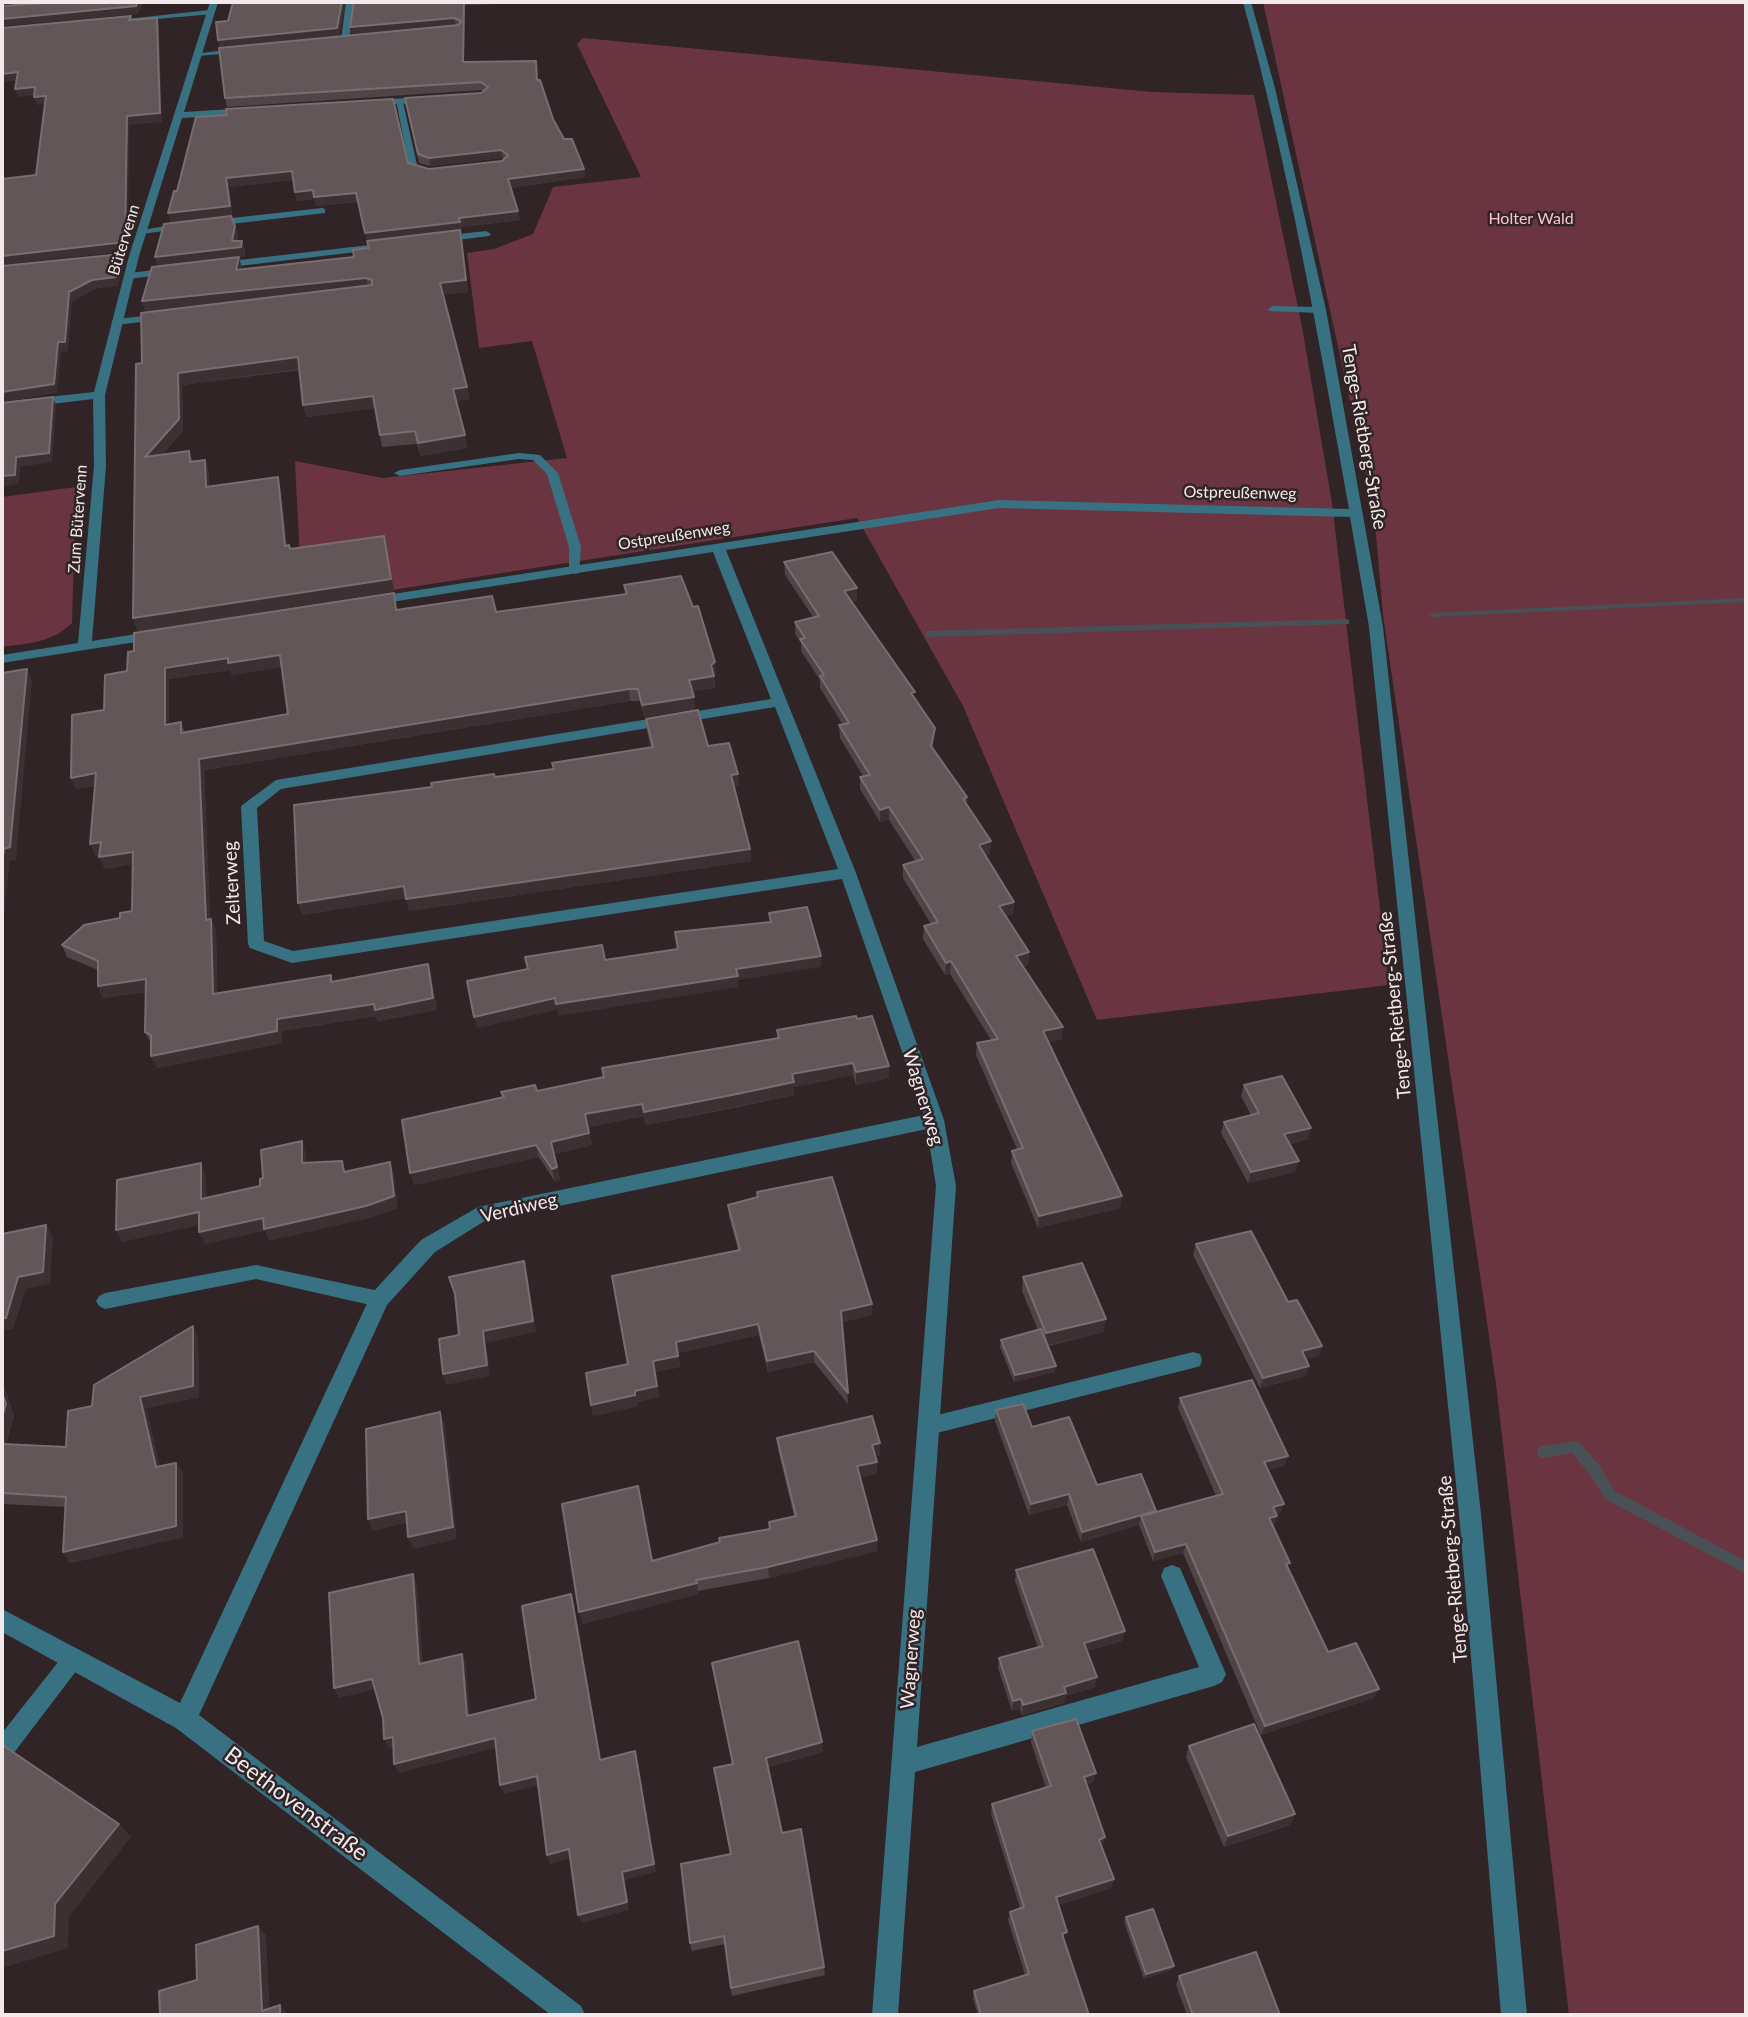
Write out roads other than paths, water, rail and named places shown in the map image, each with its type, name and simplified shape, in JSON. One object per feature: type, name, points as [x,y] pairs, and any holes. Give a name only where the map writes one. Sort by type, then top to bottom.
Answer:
[{"type":"street","name":"Tenge-Rietberg-Straße","points":[[1247,2],[1271,88],[1320,310],[1376,627],[1463,1444],[1514,2015]]},
{"type":"street","name":"Bütervenn","points":[[99,395],[142,231],[212,7]]},
{"type":"street","points":[[358,104],[440,99]]},
{"type":"street","points":[[179,115],[261,110]]},
{"type":"street","points":[[116,258],[135,256]]},
{"type":"street","points":[[2,406],[99,395]]},
{"type":"street","name":"Zum Bütervenn","points":[[85,646],[100,466],[99,395]]},
{"type":"street","name":"Ostpreußenweg","points":[[358,603],[999,504],[1355,513]]},
{"type":"street","name":"Wagnerweg","points":[[719,547],[848,873],[934,1120],[946,1186],[885,2015]]},
{"type":"street","points":[[2,659],[167,633]]},
{"type":"street","name":"Zelterweg","points":[[780,702],[276,785],[249,806],[256,944],[292,957],[848,873]]},
{"type":"street","name":"Verdiweg","points":[[185,1719],[379,1299],[428,1247],[478,1215],[934,1120]]},
{"type":"street","points":[[904,1763],[1213,1674],[1172,1576]]},
{"type":"street","name":"Beethovenstraße","points":[[2,1620],[185,1719],[572,2015]]},
{"type":"lane","points":[[345,40],[350,2]]},
{"type":"lane","points":[[101,22],[212,7]]},
{"type":"lane","points":[[332,42],[358,39]]},
{"type":"lane","points":[[198,54],[251,49]]},
{"type":"lane","points":[[399,102],[414,167],[430,172],[443,170]]},
{"type":"lane","points":[[142,231],[322,211]]},
{"type":"lane","points":[[433,240],[486,234]]},
{"type":"lane","points":[[208,267],[393,245]]},
{"type":"lane","points":[[129,276],[181,270]]},
{"type":"lane","points":[[1273,309],[1320,310]]},
{"type":"lane","points":[[116,322],[170,316]]},
{"type":"lane","points":[[400,473],[519,456],[536,457],[552,473],[575,547],[575,570]]},
{"type":"lane","points":[[105,1301],[256,1272],[379,1299]]},
{"type":"lane","points":[[929,1426],[1192,1360]]},
{"type":"lane","points":[[2,1750],[74,1659]]},
{"type":"waterway","points":[[1433,615],[1746,600]]},
{"type":"waterway","points":[[928,634],[1346,622]]},
{"type":"waterway","points":[[1543,1452],[1575,1447],[1594,1469],[1610,1495],[1746,1568]]},
{"type":"park label","name":"Holter Wald","points":[[1531,219]]}]
